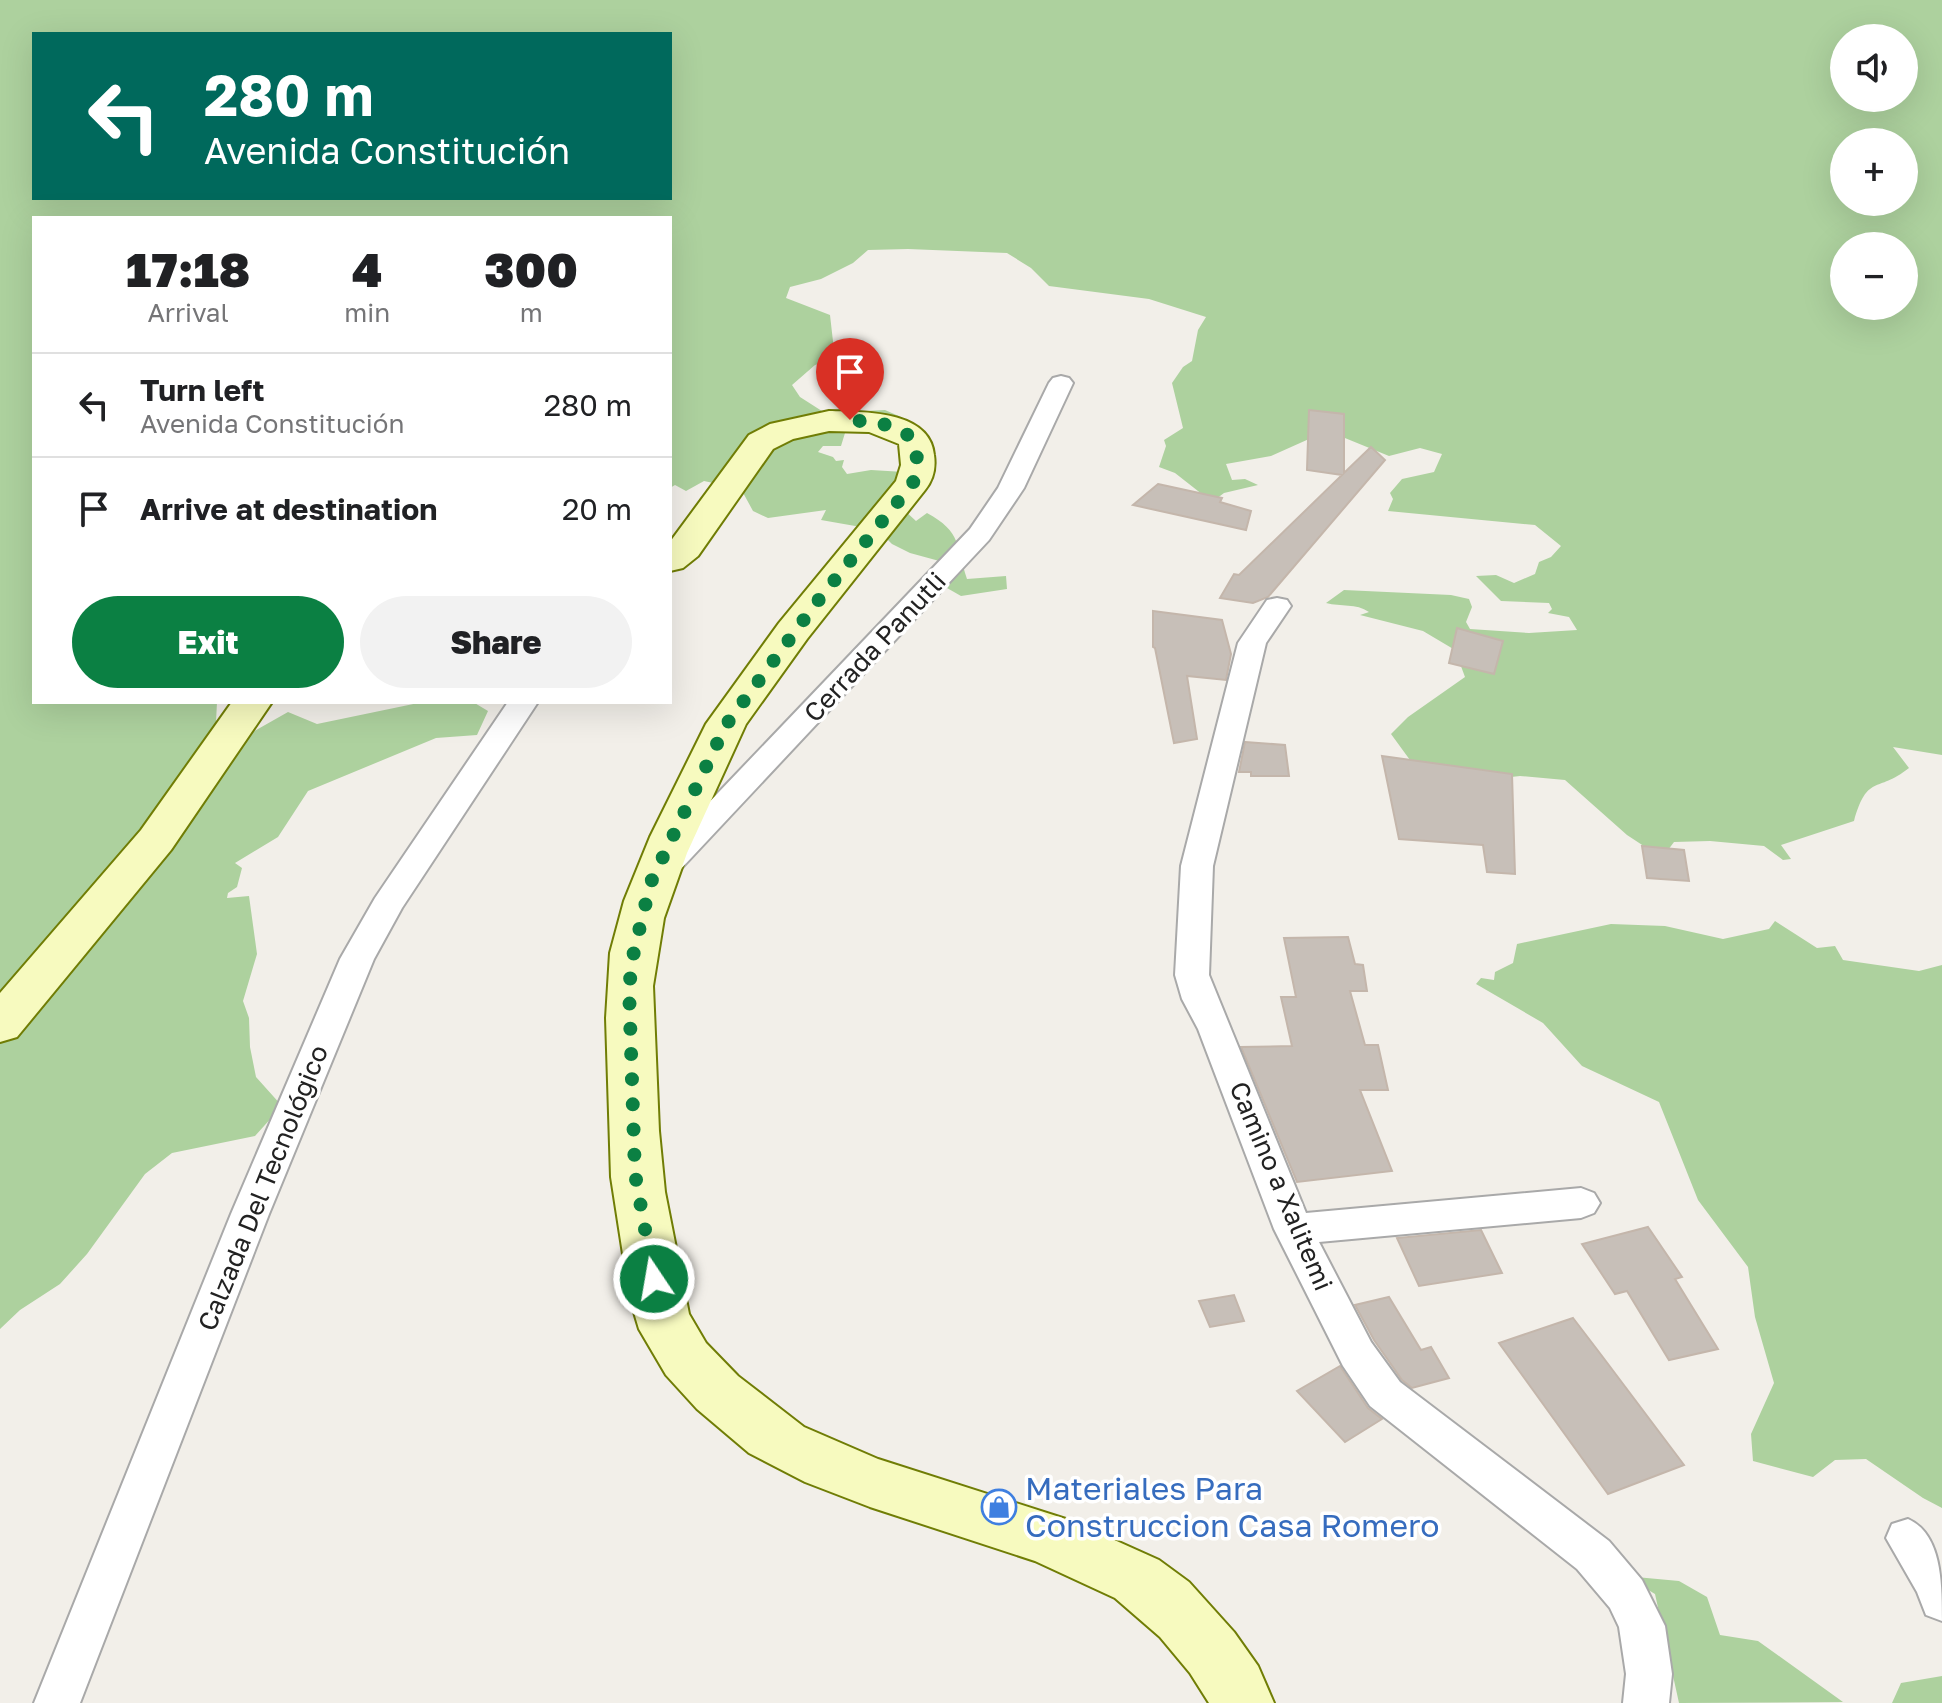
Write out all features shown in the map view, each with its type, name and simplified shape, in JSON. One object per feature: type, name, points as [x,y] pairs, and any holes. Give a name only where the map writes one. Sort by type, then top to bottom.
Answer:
[{"type":"main road","points":[[672,558],[685,548],[761,442],[782,431],[829,421],[872,422],[912,437],[916,443],[918,465],[913,483],[817,602],[726,725],[651,882],[634,951],[629,987],[635,1174],[648,1253],[667,1331],[686,1359],[744,1418],[779,1442],[838,1471],[1014,1528],[1097,1560],[1140,1581],[1188,1625],[1217,1657],[1242,1703]]},
{"type":"main road","points":[[0,1025],[156,840],[251,704]]},
{"type":"street","name":"Cerrada Panutli","points":[[651,882],[980,534],[1011,488],[1061,383]]},
{"type":"street","name":"Camino a Xalitemi","points":[[1277,606],[1252,643],[1197,866],[1190,954],[1199,999],[1216,1029],[1293,1229],[1357,1354],[1385,1394],[1593,1555],[1626,1594],[1642,1626],[1649,1674],[1646,1703]]},
{"type":"street","name":"Calzada Del Tecnológico","points":[[57,1703],[244,1229],[357,959],[387,906],[522,704]]},
{"type":"street","points":[[1293,1229],[1581,1203]]},
{"type":"street","points":[[1908,1538],[1937,1585],[1942,1601]]},
{"type":"green space","points":[[0,0],[1942,0],[1942,755],[1893,747],[1909,768],[1869,790],[1854,821],[1781,845],[1791,859],[1783,860],[1764,846],[1710,841],[1674,842],[1662,858],[1627,835],[1565,780],[1520,776],[1449,784],[1418,771],[1391,734],[1408,717],[1465,677],[1455,650],[1423,631],[1360,615],[1369,612],[1364,609],[1326,603],[1344,590],[1451,595],[1469,599],[1472,607],[1466,622],[1470,629],[1529,633],[1577,630],[1569,617],[1548,613],[1552,609],[1549,603],[1501,601],[1476,576],[1496,575],[1514,583],[1535,574],[1539,562],[1551,557],[1561,546],[1535,525],[1388,511],[1393,499],[1390,493],[1402,479],[1434,472],[1442,454],[1420,448],[1389,456],[1340,436],[1309,439],[1271,456],[1226,464],[1232,480],[1245,479],[1258,485],[1224,493],[1212,502],[1175,473],[1159,467],[1166,446],[1164,440],[1183,428],[1172,383],[1183,367],[1192,361],[1198,330],[1206,317],[1149,299],[1049,286],[1031,268],[1007,253],[868,250],[853,263],[821,279],[790,287],[786,298],[830,315],[835,359],[815,365],[792,385],[800,397],[825,413],[885,410],[910,421],[845,433],[841,446],[823,446],[818,452],[836,461],[844,460],[842,467],[847,474],[871,470],[904,472],[904,510],[916,521],[927,513],[946,527],[956,541],[967,579],[1006,576],[1007,589],[961,596],[947,588],[943,562],[910,553],[892,544],[878,530],[821,520],[826,510],[768,518],[753,511],[741,489],[704,481],[686,491],[675,485],[672,487],[672,216],[32,216],[32,704],[217,704],[215,743],[251,733],[288,712],[317,724],[413,704],[476,704],[488,711],[477,735],[436,738],[308,791],[278,837],[235,863],[242,868],[237,887],[228,893],[227,898],[249,896],[257,954],[243,1001],[249,1018],[250,1047],[256,1077],[282,1106],[255,1136],[172,1153],[145,1174],[87,1254],[60,1284],[20,1310],[0,1329]]},
{"type":"green space","points":[[1775,921],[1817,948],[1835,946],[1843,960],[1919,971],[1942,965],[1942,1508],[1866,1459],[1835,1460],[1813,1477],[1753,1461],[1751,1434],[1774,1383],[1755,1317],[1748,1267],[1698,1200],[1659,1102],[1582,1066],[1543,1023],[1476,984],[1481,978],[1494,980],[1495,972],[1513,963],[1517,944],[1611,924],[1665,926],[1723,939],[1769,929]]},
{"type":"green space","points":[[1625,1576],[1679,1581],[1707,1597],[1720,1635],[1758,1641],[1843,1702],[1679,1703],[1655,1594]]},
{"type":"green space","points":[[1942,1676],[1942,1703],[1892,1703],[1901,1683]]},
{"type":"building","points":[[1309,410],[1344,414],[1344,473],[1371,447],[1385,460],[1268,597],[1253,603],[1220,598],[1234,574],[1239,575],[1342,475],[1307,470]]},
{"type":"building","points":[[1158,484],[1222,498],[1220,502],[1251,511],[1246,530],[1133,505]]},
{"type":"building","points":[[1153,611],[1222,620],[1231,654],[1226,680],[1187,676],[1197,739],[1174,743],[1153,647]]},
{"type":"building","points":[[1457,628],[1503,641],[1494,674],[1449,663]]},
{"type":"building","points":[[1245,742],[1285,745],[1289,776],[1251,776],[1251,772],[1239,772]]},
{"type":"building","points":[[1382,756],[1512,774],[1515,874],[1487,872],[1483,845],[1399,839]]},
{"type":"building","points":[[1642,846],[1684,850],[1689,881],[1647,878]]},
{"type":"building","points":[[1348,937],[1355,964],[1363,965],[1367,991],[1350,991],[1365,1045],[1378,1045],[1388,1090],[1360,1090],[1392,1171],[1297,1182],[1241,1047],[1292,1046],[1281,997],[1296,997],[1284,938]]},
{"type":"building","points":[[1648,1227],[1682,1277],[1675,1279],[1718,1349],[1669,1360],[1627,1291],[1615,1294],[1582,1244]]},
{"type":"building","points":[[1481,1230],[1502,1273],[1419,1286],[1397,1238]]},
{"type":"building","points":[[1234,1295],[1244,1321],[1210,1327],[1199,1301]]},
{"type":"building","points":[[1389,1297],[1421,1350],[1431,1347],[1449,1378],[1412,1388],[1402,1380],[1374,1340],[1355,1305]]},
{"type":"building","points":[[1573,1318],[1684,1465],[1608,1494],[1499,1343]]},
{"type":"building","points":[[1340,1366],[1368,1408],[1382,1419],[1345,1442],[1297,1391]]},
{"type":"place","name":"Materiales Para Construccion Casa Romero","points":[[999,1507]]},
{"type":"route","points":[[654,1279],[635,1174],[629,987],[634,951],[651,882],[726,725],[817,602],[913,483],[918,465],[916,443],[912,437],[872,422],[850,420]]}]
